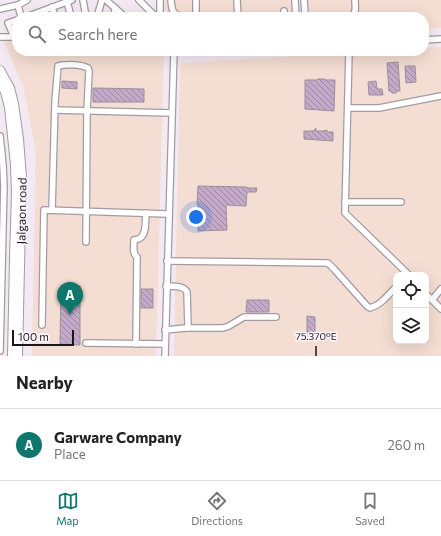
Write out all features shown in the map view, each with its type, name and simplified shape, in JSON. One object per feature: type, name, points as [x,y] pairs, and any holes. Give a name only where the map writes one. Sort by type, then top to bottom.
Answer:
[{"type":"highway","name":"Jalgaon road","points":[[0,70],[10,88],[14,104],[16,141],[12,356]]},
{"type":"highway","name":"Jalgaon road","points":[[0,82],[5,92],[9,107],[22,177],[18,356]]},
{"type":"street","points":[[0,9],[18,5],[28,0]]},
{"type":"street","points":[[83,0],[85,12]]},
{"type":"street","points":[[98,12],[102,0]]},
{"type":"street","points":[[106,0],[119,12]]},
{"type":"street","points":[[139,0],[151,12]]},
{"type":"street","points":[[160,0],[160,12]]},
{"type":"street","points":[[171,0],[174,12]]},
{"type":"street","points":[[196,0],[196,12]]},
{"type":"street","points":[[237,0],[238,12]]},
{"type":"street","points":[[295,0],[296,12]]},
{"type":"street","points":[[304,0],[305,12]]},
{"type":"street","points":[[355,0],[355,12]]},
{"type":"street","points":[[39,12],[70,1],[71,12]]},
{"type":"street","points":[[18,5],[20,12]]},
{"type":"street","points":[[52,7],[54,12]]},
{"type":"street","points":[[12,21],[8,22],[12,31]]},
{"type":"street","points":[[0,37],[12,37]]},
{"type":"street","points":[[429,40],[441,39]]},
{"type":"street","points":[[165,356],[174,56]]},
{"type":"street","points":[[349,56],[345,213],[405,272]]},
{"type":"street","points":[[52,210],[58,66],[85,66],[88,68],[86,242]]},
{"type":"street","points":[[348,108],[379,108],[441,96]]},
{"type":"street","points":[[55,110],[172,114]]},
{"type":"street","points":[[0,136],[4,186],[0,351]]},
{"type":"street","points":[[0,144],[16,141]]},
{"type":"street","points":[[345,202],[401,202]]},
{"type":"street","points":[[42,325],[44,210],[168,214]]},
{"type":"street","points":[[136,344],[137,257],[133,252],[134,240],[140,239],[145,228],[146,213]]},
{"type":"street","points":[[167,261],[328,263],[370,308],[376,307],[380,304],[393,290]]},
{"type":"street","points":[[166,286],[183,287],[186,290],[187,328]]},
{"type":"street","points":[[432,300],[441,289]]},
{"type":"street","points":[[429,297],[441,309]]},
{"type":"street","points":[[165,330],[187,328],[223,328],[244,317],[276,317]]},
{"type":"street","points":[[86,343],[165,344]]},
{"type":"shaded area","points":[[156,0],[291,0],[292,12],[167,12]]},
{"type":"shaded area","points":[[301,0],[441,0],[441,28],[429,29],[429,12],[302,12]]},
{"type":"shaded area","points":[[4,41],[12,41],[12,56],[164,56],[156,356],[32,356],[36,154],[24,89]]},
{"type":"shaded area","points":[[441,47],[441,356],[174,356],[180,63],[294,56],[429,56],[429,48]]},
{"type":"building","points":[[398,62],[400,91],[392,93],[389,91],[387,63]]},
{"type":"building","points":[[405,66],[415,66],[416,82],[406,83]]},
{"type":"building","points":[[305,80],[335,80],[334,111],[305,109]]},
{"type":"building","points":[[62,81],[77,82],[77,89],[62,88]]},
{"type":"building","points":[[376,81],[377,89],[382,89],[383,95],[369,95],[368,82]]},
{"type":"building","points":[[93,88],[144,89],[144,102],[93,102]]},
{"type":"building","points":[[316,128],[315,131],[327,130],[327,132],[333,132],[333,141],[304,139],[304,131],[313,131]]},
{"type":"building","points":[[198,186],[257,188],[256,192],[247,192],[246,206],[226,205],[227,230],[198,231]]},
{"type":"building","points":[[61,286],[80,286],[80,345],[60,344]]},
{"type":"building","points":[[141,289],[153,289],[153,308],[141,308]]},
{"type":"building","points":[[247,300],[269,300],[269,312],[246,312]]},
{"type":"building","points":[[307,316],[315,317],[315,334],[307,333]]},
{"type":"place","name":"Garware Company","points":[[70,315]]}]
